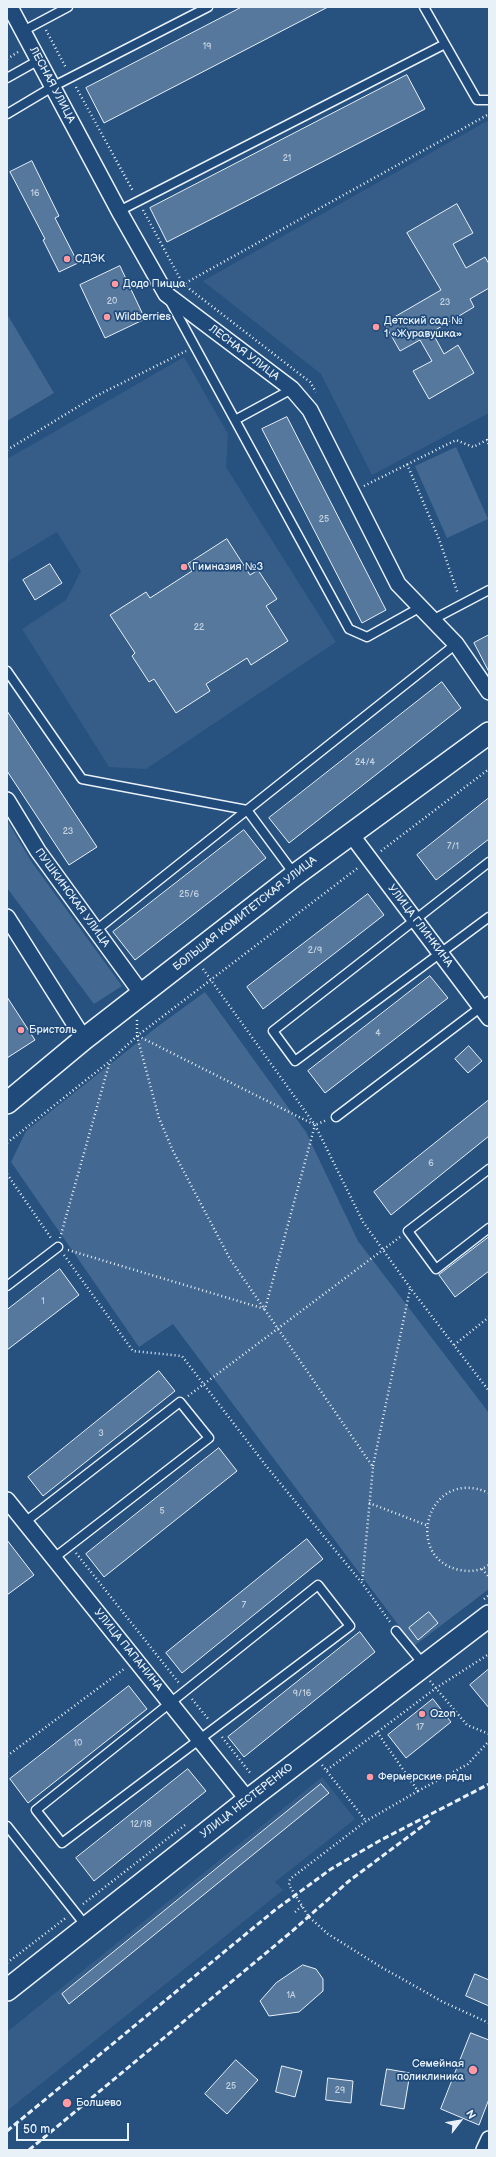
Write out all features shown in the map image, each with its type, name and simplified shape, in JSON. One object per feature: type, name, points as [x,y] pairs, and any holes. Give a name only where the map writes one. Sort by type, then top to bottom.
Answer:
[{"type":"street","name":"ЛЕСНАЯ УЛИЦА","points":[[10,7],[54,86],[119,211],[166,294],[292,389],[310,410],[359,488],[398,584],[419,608],[456,644],[489,692]]},
{"type":"street","name":"БОЛЬШАЯ КОМИТЕТСКАЯ УЛИЦА","points":[[7,1103],[84,1039],[295,875],[350,833],[489,733]]},
{"type":"street","name":"ПУШКИНСКАЯ УЛИЦА","points":[[7,800],[38,851],[142,994]]},
{"type":"street","name":"УЛИЦА ГЛИНКИНА","points":[[350,833],[440,953],[486,1009]]},
{"type":"street","points":[[7,917],[84,1039]]},
{"type":"street","name":"УЛИЦА ПАПАНИНА","points":[[7,1500],[248,1800]]},
{"type":"street","name":"УЛИЦА НЕСТЕРЕНКО","points":[[7,1990],[311,1751],[426,1672],[489,1616]]},
{"type":"street","points":[[484,2150],[489,2139]]},
{"type":"lane","points":[[23,31],[68,7]]},
{"type":"lane","points":[[7,114],[54,86],[208,7]]},
{"type":"lane","points":[[424,7],[477,100],[489,100]]},
{"type":"lane","points":[[119,211],[445,44]]},
{"type":"lane","points":[[7,78],[39,60]]},
{"type":"lane","points":[[166,294],[349,629],[368,637],[419,608]]},
{"type":"lane","points":[[235,420],[292,389]]},
{"type":"lane","points":[[432,620],[489,590]]},
{"type":"lane","points":[[95,931],[456,644]]},
{"type":"lane","points":[[7,670],[82,780],[247,810],[295,875]]},
{"type":"lane","points":[[489,862],[273,1031],[295,1061],[489,917]]},
{"type":"lane","points":[[336,1116],[486,1009]]},
{"type":"lane","points":[[489,1169],[408,1231],[436,1269],[489,1228]]},
{"type":"lane","points":[[7,1286],[58,1247]]},
{"type":"lane","points":[[25,1522],[180,1402],[209,1438],[54,1558]]},
{"type":"lane","points":[[318,1585],[350,1626],[62,1843],[36,1810],[185,1691],[318,1585]]},
{"type":"lane","points":[[396,1631],[426,1672]]},
{"type":"lane","points":[[7,1826],[87,1928]]},
{"type":"path","points":[[41,21],[183,284],[310,382],[318,396]]},
{"type":"path","points":[[166,294],[489,114]]},
{"type":"path","points":[[7,450],[94,397],[195,346]]},
{"type":"path","points":[[359,488],[456,440],[473,446],[487,440],[489,445]]},
{"type":"path","points":[[407,464],[439,539],[462,604]]},
{"type":"path","points":[[359,488],[361,478]]},
{"type":"path","points":[[7,1143],[110,1061],[137,1036],[489,769]]},
{"type":"path","points":[[193,954],[316,1125],[363,1222],[411,1289],[489,1391]]},
{"type":"path","points":[[137,1019],[137,1036],[159,1118],[173,1151],[230,1259],[372,1467]]},
{"type":"path","points":[[137,1036],[316,1125]]},
{"type":"path","points":[[58,1247],[110,1061]]},
{"type":"path","points":[[265,1309],[316,1125]]},
{"type":"path","points":[[7,1174],[133,1351],[182,1356],[267,1467],[362,1583],[396,1631]]},
{"type":"path","points":[[180,1402],[408,1231]]},
{"type":"path","points":[[58,1247],[265,1309]]},
{"type":"path","points":[[362,1583],[372,1467],[411,1289]]},
{"type":"path","points":[[454,1345],[489,1317]]},
{"type":"path","points":[[489,1493],[479,1488],[464,1487],[450,1491],[438,1499],[430,1511],[426,1526],[428,1540],[434,1554],[453,1569],[468,1572],[482,1569],[489,1565]]},
{"type":"path","points":[[369,1503],[426,1526]]},
{"type":"path","points":[[70,1546],[251,1774]]},
{"type":"path","points":[[482,1569],[489,1577]]},
{"type":"path","points":[[327,1770],[436,1688],[489,1654]]},
{"type":"path","points":[[7,1756],[136,1660]]},
{"type":"path","points":[[426,1672],[436,1688],[468,1725],[489,1734]]},
{"type":"path","points":[[377,1732],[418,1791]]},
{"type":"path","points":[[489,1741],[468,1764],[366,1821],[290,1879],[289,1885],[309,1917],[328,1934],[381,1967],[443,2002],[489,2023]]},
{"type":"path","points":[[311,1751],[366,1821]]},
{"type":"path","points":[[296,1912],[302,1906]]},
{"type":"shaded area","name":"Детский сад № 1 «Журавушка»","points":[[489,120],[489,413],[372,475],[321,374],[203,281]]},
{"type":"shaded area","points":[[7,314],[54,393],[7,421]]},
{"type":"shaded area","name":"Гимназия №3","points":[[184,357],[228,434],[226,467],[336,642],[146,769],[109,767],[22,629],[66,600],[81,571],[57,532],[7,562],[7,459]]},
{"type":"shaded area","points":[[456,447],[488,519],[447,538],[415,466]]},
{"type":"shaded area","points":[[7,820],[31,861],[122,986],[94,1004],[7,888]]},
{"type":"shaded area","points":[[205,992],[306,1132],[358,1241],[489,1413],[489,1589],[414,1646],[173,1324],[139,1347],[11,1162],[26,1131],[157,1027]]},
{"type":"shaded area","points":[[322,1777],[355,1819],[275,1882],[283,1890],[7,2111],[7,2032]]},
{"type":"building","points":[[242,7],[328,7],[104,123],[86,88]]},
{"type":"building","points":[[407,75],[425,109],[167,242],[150,208]]},
{"type":"building","points":[[32,161],[59,216],[55,218],[78,263],[59,272],[43,240],[45,239],[10,172]]},
{"type":"building","points":[[457,204],[473,233],[453,244],[466,268],[485,257],[489,264],[489,288],[470,299],[474,307],[432,332],[444,354],[458,345],[474,373],[429,399],[413,371],[432,361],[420,340],[400,351],[384,323],[441,290],[407,233]]},
{"type":"building","points":[[120,266],[145,319],[105,338],[80,285]]},
{"type":"building","points":[[287,417],[386,610],[362,623],[262,429]]},
{"type":"building","points":[[227,539],[250,575],[258,570],[277,599],[266,606],[288,641],[251,665],[247,658],[206,684],[210,691],[176,713],[154,679],[149,682],[132,656],[135,653],[110,615],[146,592],[150,598],[192,571],[188,564]]},
{"type":"building","points":[[50,564],[62,583],[35,600],[23,580]]},
{"type":"building","points":[[489,635],[489,672],[474,643]]},
{"type":"building","points":[[442,682],[461,708],[289,843],[269,818]]},
{"type":"building","points":[[7,711],[97,847],[69,865],[7,771]]},
{"type":"building","points":[[489,798],[489,839],[436,880],[417,855]]},
{"type":"building","points":[[244,830],[266,858],[135,960],[113,932]]},
{"type":"building","points":[[368,894],[384,915],[263,1009],[247,987]]},
{"type":"building","points":[[430,976],[448,998],[325,1093],[308,1071]]},
{"type":"building","points":[[7,997],[35,1040],[7,1058]]},
{"type":"building","points":[[469,1046],[482,1061],[468,1073],[455,1059]]},
{"type":"building","points":[[489,1100],[489,1136],[391,1215],[374,1192]]},
{"type":"building","points":[[489,1237],[489,1271],[455,1297],[439,1275]]},
{"type":"building","points":[[60,1269],[79,1295],[7,1350],[7,1310]]},
{"type":"building","points":[[159,1371],[175,1391],[43,1496],[28,1477]]},
{"type":"building","points":[[219,1448],[237,1471],[104,1577],[86,1554]]},
{"type":"building","points":[[307,1539],[323,1559],[182,1673],[166,1653]]},
{"type":"building","points":[[7,1540],[34,1575],[7,1595]]},
{"type":"building","points":[[429,1612],[438,1623],[418,1640],[409,1628]]},
{"type":"building","points":[[360,1632],[375,1652],[244,1757],[228,1737]]},
{"type":"building","points":[[489,1669],[489,1708],[470,1685]]},
{"type":"building","points":[[129,1686],[147,1709],[28,1803],[10,1779]]},
{"type":"building","points":[[433,1699],[451,1722],[406,1758],[388,1735]]},
{"type":"building","points":[[188,1769],[206,1791],[94,1881],[76,1858]]},
{"type":"building","points":[[321,1784],[329,1793],[69,2004],[62,1994]]},
{"type":"building","points":[[303,1965],[316,1969],[323,1979],[323,1991],[299,2012],[269,2016],[260,2001],[276,1983]]},
{"type":"building","points":[[475,1974],[489,1980],[489,2006],[466,1996]]},
{"type":"building","name":"Семейная поликлиника","points":[[471,2033],[489,2040],[489,2099],[479,2125],[441,2109]]},
{"type":"building","points":[[236,2060],[258,2080],[227,2114],[205,2094]]},
{"type":"building","points":[[282,2066],[302,2071],[295,2097],[276,2092]]},
{"type":"building","points":[[387,2069],[410,2073],[404,2109],[381,2105]]},
{"type":"building","points":[[328,2078],[353,2081],[351,2103],[326,2100]]},
{"type":"railway","points":[[7,2131],[275,1910],[331,1869],[379,1841],[489,1784]]},
{"type":"railway","points":[[29,2150],[290,1933],[349,1881],[432,1819]]},
{"type":"place","name":"СДЭК","points":[[67,259]]},
{"type":"place","name":"Додо Пицца","points":[[115,284]]},
{"type":"place","name":"Wildberries","points":[[107,317]]},
{"type":"place","name":"Детский сад № 1 «Журавушка»","points":[[376,327]]},
{"type":"place","name":"Гимназия №3","points":[[184,567]]},
{"type":"place","name":"Бристоль","points":[[21,1030]]},
{"type":"place","name":"Ozon","points":[[422,1714]]},
{"type":"place","name":"Фермерские ряды","points":[[370,1777]]},
{"type":"place","name":"Семейная поликлиника","points":[[473,2070]]},
{"type":"place","name":"Болшево","points":[[67,2103]]}]
